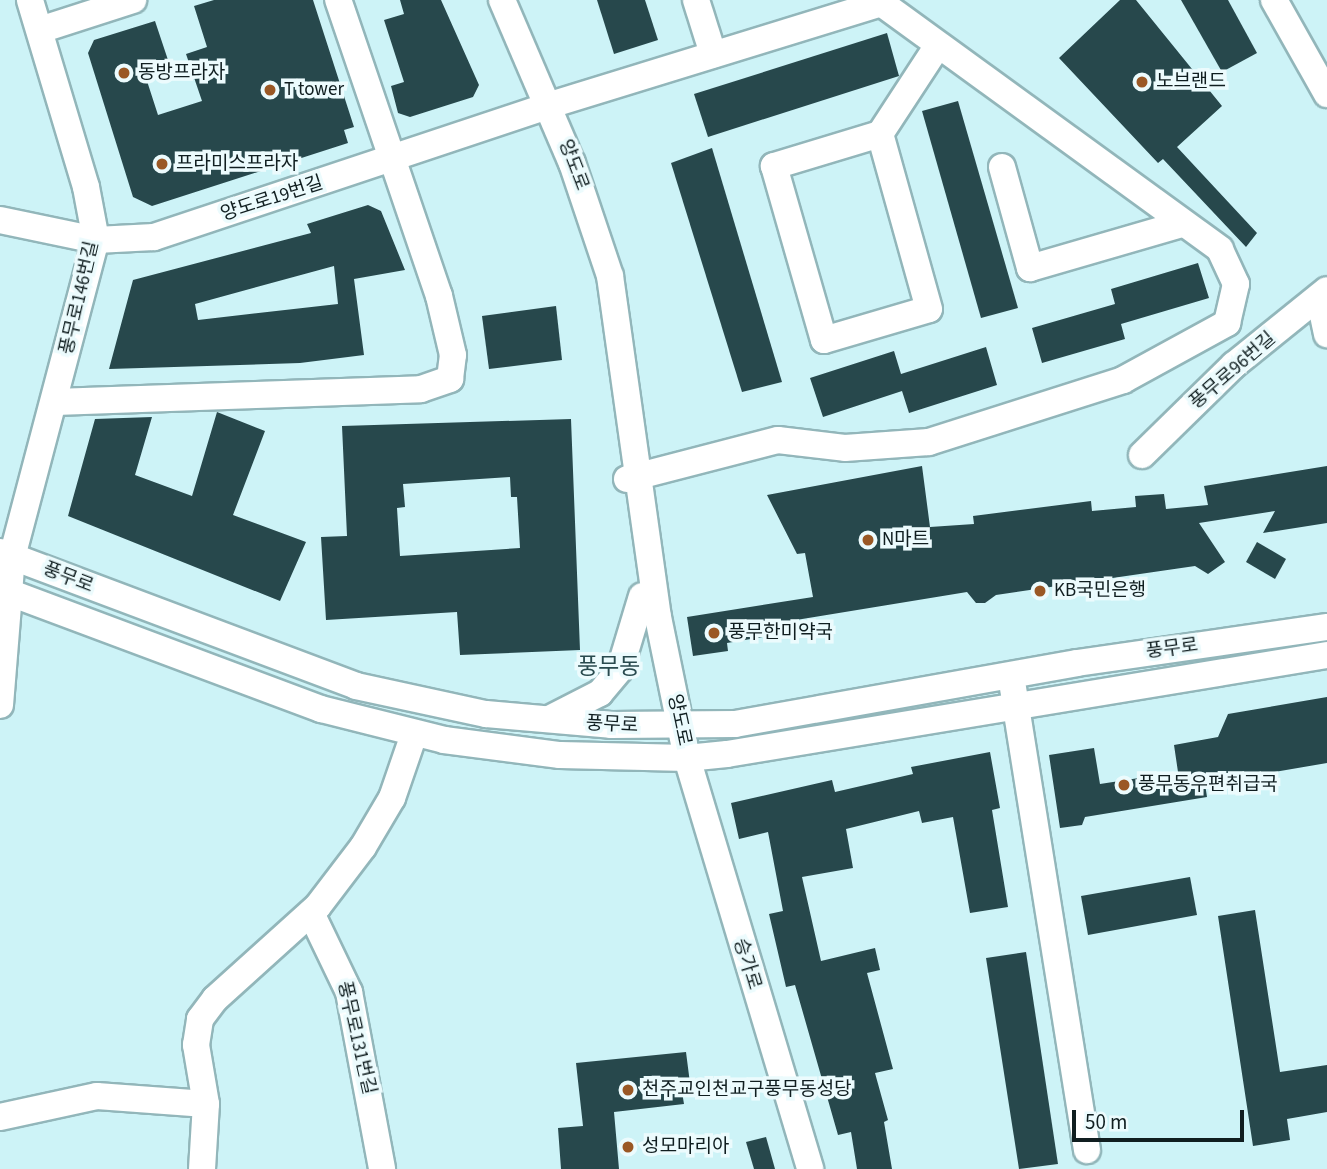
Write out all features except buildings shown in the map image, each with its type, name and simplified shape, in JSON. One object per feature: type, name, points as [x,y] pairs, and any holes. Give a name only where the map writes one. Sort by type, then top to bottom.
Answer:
[{"type":"street","name":"풍무로146번길","points":[[0,705],[6,554],[55,402],[96,240],[86,187],[30,0]]},
{"type":"street","points":[[40,30],[132,0]]},
{"type":"street","points":[[55,402],[443,384],[454,371],[449,332],[338,0]]},
{"type":"street","name":"양도로","points":[[488,0],[544,107]]},
{"type":"street","name":"양도로","points":[[502,0],[544,107],[598,276],[658,617],[674,728]]},
{"type":"street","points":[[696,0],[713,54]]},
{"type":"street","points":[[1274,0],[1327,94]]},
{"type":"street","points":[[633,477],[778,440],[845,449],[929,442],[1123,380],[1227,323],[1236,284],[1220,249],[1181,224],[877,2]]},
{"type":"street","name":"양도로19번길","points":[[0,220],[96,240],[154,237],[544,107],[877,2]]},
{"type":"street","points":[[880,134],[929,309],[824,340],[774,166],[880,134],[937,47]]},
{"type":"street","points":[[1002,167],[1030,268],[1181,224]]},
{"type":"street","points":[[1323,296],[1327,334]]},
{"type":"street","name":"풍무로96번길","points":[[1142,455],[1234,365],[1323,296]]},
{"type":"street","name":"양도로","points":[[633,477],[642,596],[674,728],[687,758]]},
{"type":"street","name":"풍무로","points":[[6,554],[356,686],[424,703],[545,721],[674,728],[784,717],[1011,676],[1327,627]]},
{"type":"street","name":"풍무로","points":[[5,591],[255,686],[414,734],[560,755],[687,758],[1327,654]]},
{"type":"street","points":[[545,721],[584,704],[609,684],[629,651],[642,596]]},
{"type":"street","points":[[1011,676],[1087,1150]]},
{"type":"street","points":[[202,1169],[206,1104],[196,1045],[200,1019],[215,999],[311,913],[381,819],[414,734]]},
{"type":"street","name":"승가로","points":[[687,758],[810,1169]]},
{"type":"street","name":"풍무로131번길","points":[[311,913],[349,992],[382,1169]]},
{"type":"street","points":[[0,1117],[97,1096],[206,1104]]},
{"type":"place","name":"동방프라자","points":[[124,73]]},
{"type":"place","name":"노브랜드","points":[[1142,82]]},
{"type":"place","name":"T tower","points":[[270,90]]},
{"type":"place","name":"프라미스프라자","points":[[162,164]]},
{"type":"place","name":"N마트","points":[[868,540]]},
{"type":"place","name":"KB국민은행","points":[[1040,591]]},
{"type":"place","name":"풍무한미약국","points":[[714,633]]},
{"type":"place","name":"풍무동우편취급국","points":[[1124,785]]},
{"type":"place","name":"천주교인천교구풍무동성당","points":[[628,1090]]},
{"type":"place","name":"성모마리아","points":[[628,1147]]},
{"type":"district","name":"풍무동","points":[[609,667]]}]
